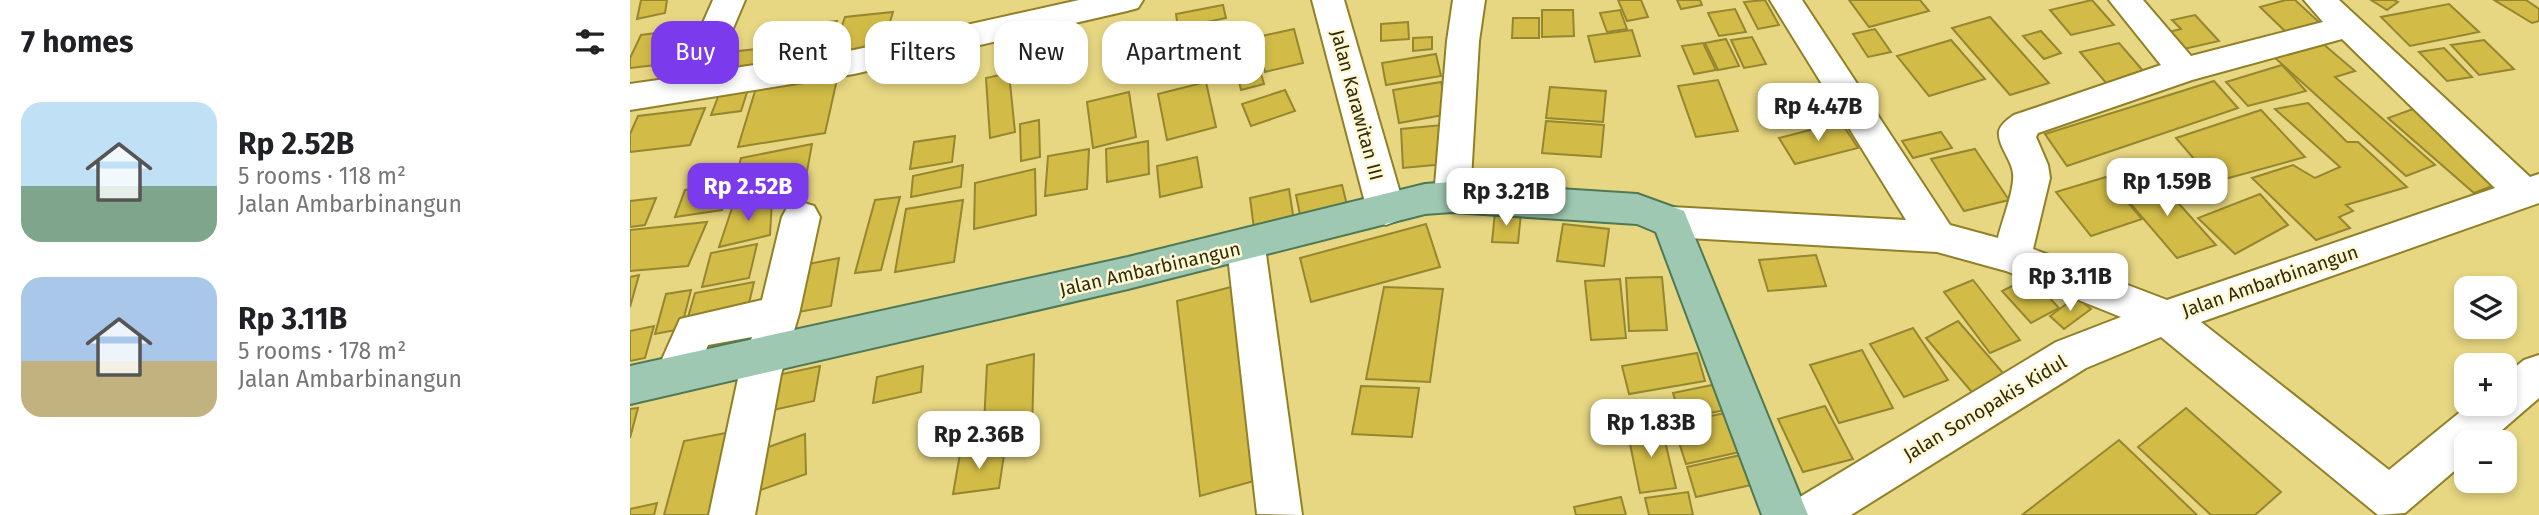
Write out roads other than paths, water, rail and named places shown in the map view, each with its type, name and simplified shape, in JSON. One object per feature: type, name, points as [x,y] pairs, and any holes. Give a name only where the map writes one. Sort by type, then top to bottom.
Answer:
[{"type":"main road","name":"Jalan Ambarbinangun","points":[[630,385],[764,358],[1246,247],[1425,199],[1452,197],[1637,209],[1671,222]]},
{"type":"main road","points":[[1671,222],[1785,515]]},
{"type":"street","points":[[692,86],[729,0]]},
{"type":"street","points":[[630,97],[854,62],[1036,10],[1127,0]]},
{"type":"street","name":"Jalan Karawitan III","points":[[1328,0],[1386,209]]},
{"type":"street","points":[[1452,197],[1463,41],[1469,0]]},
{"type":"street","points":[[1786,0],[1937,237]]},
{"type":"street","points":[[2125,0],[2184,71]]},
{"type":"street","points":[[2320,0],[2346,27],[2531,191]]},
{"type":"street","points":[[2011,257],[2032,178],[2032,167],[2018,141],[2017,131],[2026,124],[2184,71],[2346,27]]},
{"type":"street","name":"Jalan Ambarbinangun","points":[[1671,222],[1937,237],[2011,257],[2166,317],[2531,191]]},
{"type":"street","points":[[732,515],[764,358],[779,314],[801,217]]},
{"type":"street","points":[[1246,247],[1280,514]]},
{"type":"street","points":[[676,375],[694,331],[779,314]]},
{"type":"street","points":[[2166,317],[2389,498],[2487,416]]},
{"type":"street","name":"Jalan Sonopakis Kidul","points":[[1811,515],[2071,355],[2166,317]]},
{"type":"street","points":[[2517,391],[2539,373]]}]
